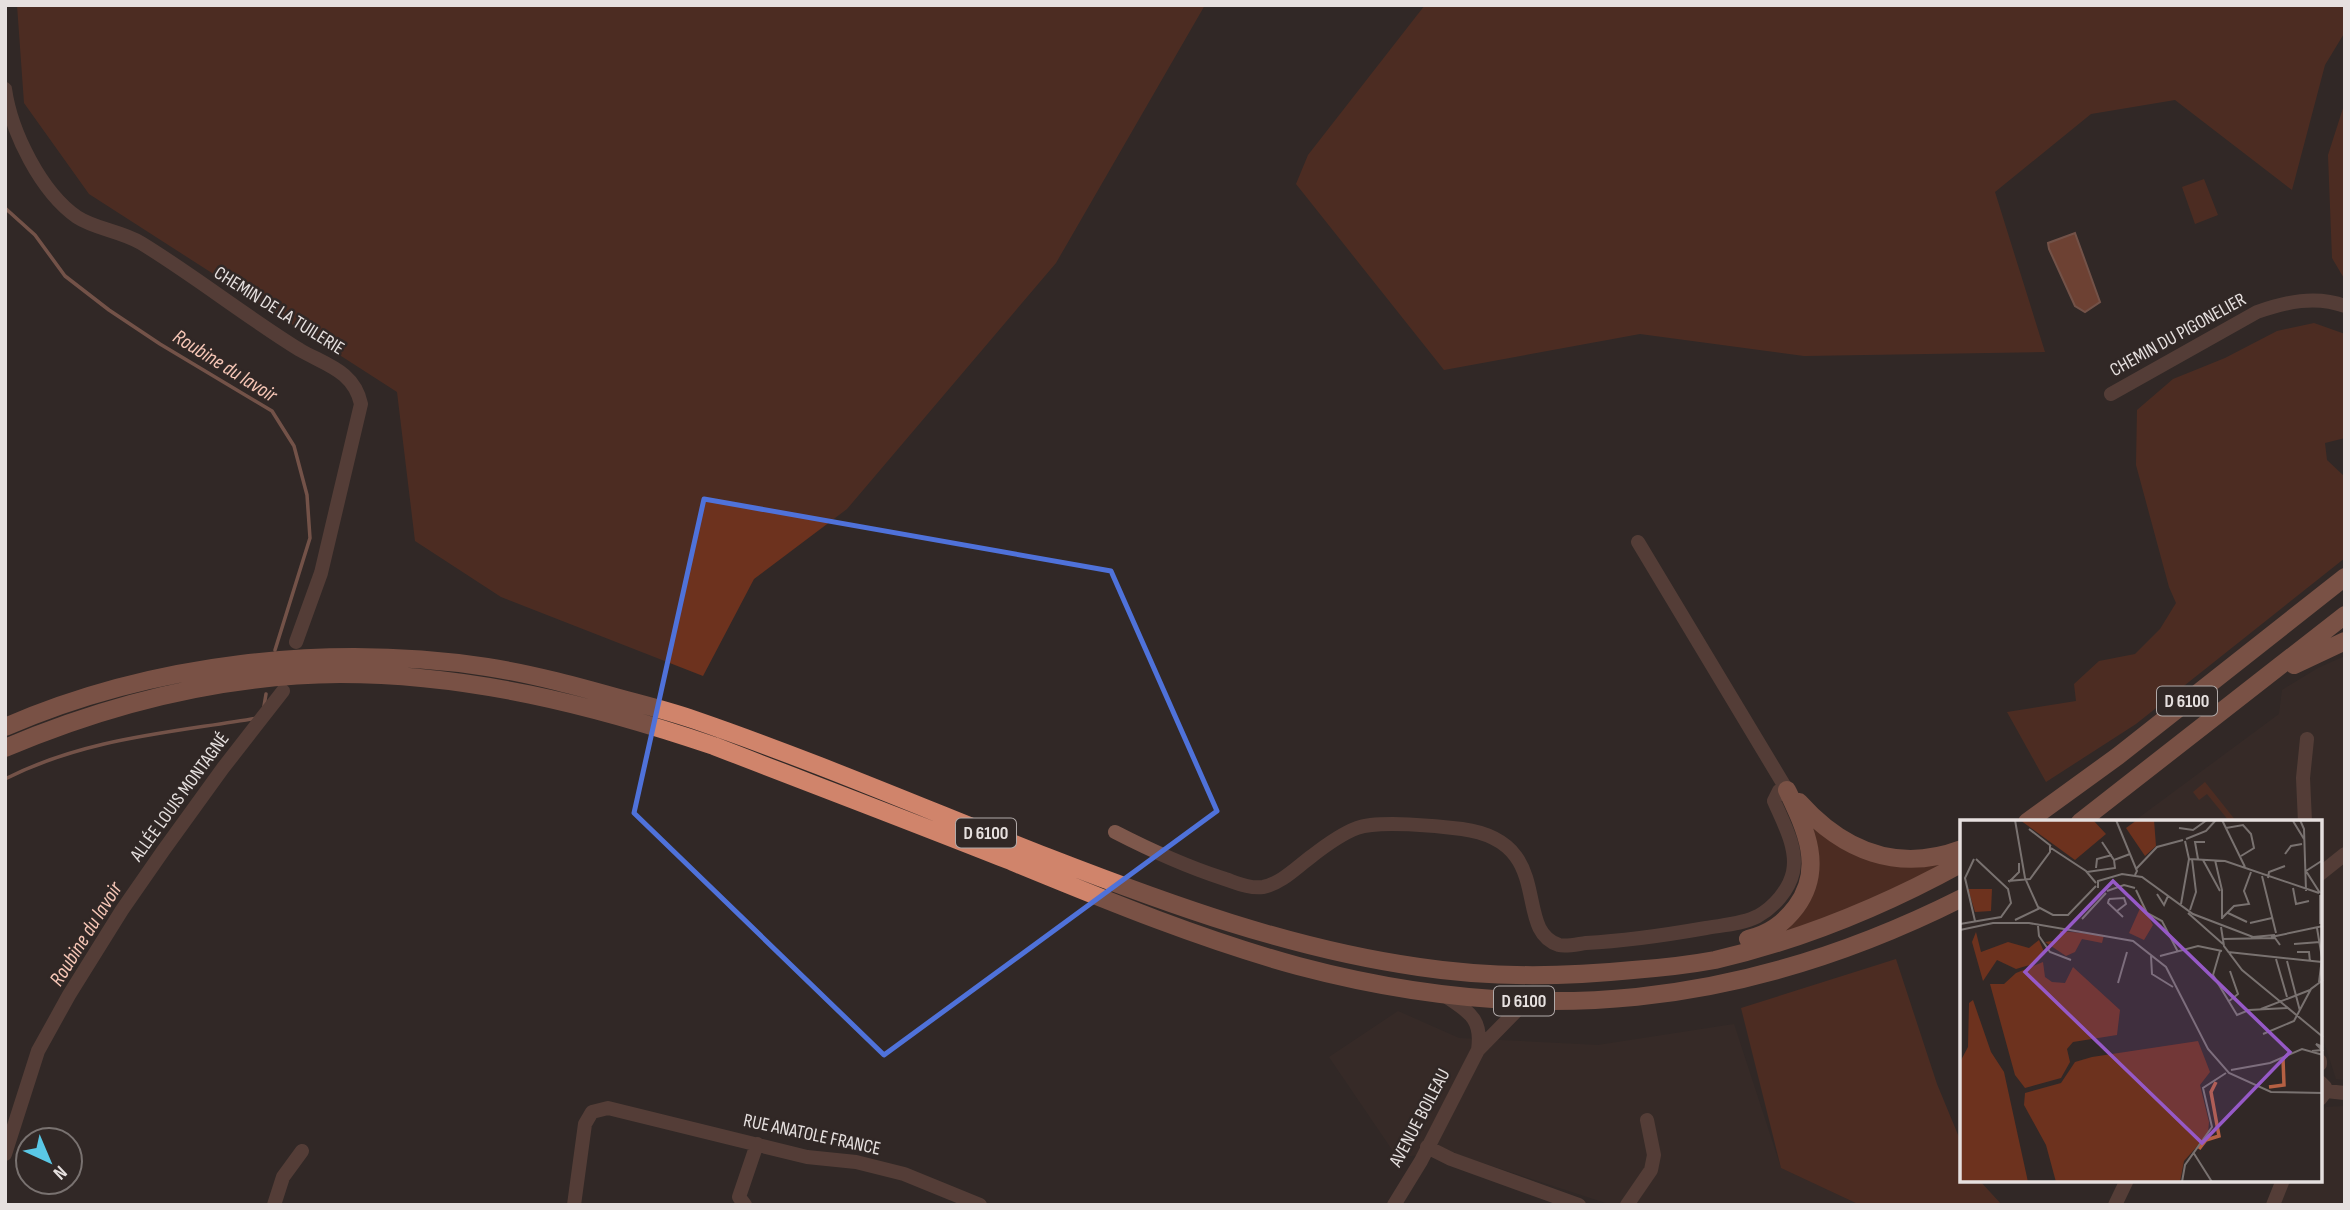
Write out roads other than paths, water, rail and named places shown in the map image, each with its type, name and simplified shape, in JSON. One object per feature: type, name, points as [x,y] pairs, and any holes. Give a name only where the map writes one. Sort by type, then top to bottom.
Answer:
[{"type":"main road","name":"D 6100","points":[[2029,820],[2129,747],[2345,577]]},
{"type":"main road","name":"D 6100","points":[[2081,820],[2345,615]]},
{"type":"main road","points":[[2257,684],[2345,640]]},
{"type":"main road","name":"D 6100","points":[[5,727],[98,693],[193,670],[283,660],[331,658],[421,660],[488,667],[579,687],[690,718],[1129,889],[1229,923],[1319,948],[1415,967],[1501,975],[1587,975],[1714,960],[1813,931],[1889,900],[1960,864]]},
{"type":"main road","name":"D 6100","points":[[5,748],[105,711],[214,685],[339,674],[459,682],[524,693],[651,724],[714,746],[1212,939],[1296,965],[1364,982],[1444,995],[1526,1001],[1615,1000],[1681,992],[1763,975],[1828,955],[1878,937],[1960,899]]},
{"type":"main road","points":[[1787,790],[1832,834],[1848,844],[1875,854],[1898,859],[1927,859],[1960,850]]},
{"type":"main road","points":[[1587,975],[1756,937],[1775,929],[1788,917],[1802,898],[1810,879],[1812,861],[1804,826],[1787,790]]},
{"type":"street","name":"CHEMIN DE LA TUILERIE","points":[[5,89],[18,134],[40,176],[57,200],[78,218],[138,241],[300,349],[346,376],[358,390],[361,404],[321,573],[296,642]]},
{"type":"street","name":"CHEMIN DU PIGONELIER","points":[[2111,394],[2267,309],[2307,300],[2330,300],[2345,306]]},
{"type":"street","points":[[1115,832],[1188,867],[1248,886],[1265,887],[1281,879],[1338,837],[1358,827],[1373,824],[1463,830],[1492,836],[1514,851],[1525,870],[1536,920],[1546,935],[1559,945],[1637,940],[1740,922],[1757,916],[1787,890],[1794,871],[1793,850],[1774,801],[1780,791],[1787,790],[1638,542]]},
{"type":"street","name":"ALLÉE LOUIS MONTAGNÉ","points":[[5,1154],[38,1051],[69,995],[163,851],[283,691]]},
{"type":"street","points":[[2305,820],[2307,739]]},
{"type":"street","points":[[2322,872],[2345,854]]},
{"type":"street","points":[[1444,995],[1472,1015],[1479,1032],[1478,1050]]},
{"type":"street","name":"AVENUE BOILEAU","points":[[1394,1205],[1478,1050],[1526,1001]]},
{"type":"street","points":[[2322,1091],[2345,1093]]},
{"type":"street","name":"RUE ANATOLE FRANCE","points":[[574,1205],[585,1124],[592,1112],[608,1108],[807,1157],[856,1162],[904,1174],[980,1205]]},
{"type":"street","points":[[1627,1205],[1651,1170],[1654,1155],[1647,1120]]},
{"type":"street","points":[[745,1205],[739,1197],[757,1144]]},
{"type":"street","points":[[1427,1147],[1451,1159],[1579,1205]]},
{"type":"street","points":[[274,1205],[283,1177],[302,1151]]},
{"type":"street","points":[[2115,1205],[2126,1182]]},
{"type":"street","points":[[2273,1205],[2282,1182]]},
{"type":"waterway","name":"Roubine du lavoir","points":[[5,208],[35,235],[65,276],[160,344],[272,411],[294,446],[307,495],[310,538],[275,650]]},
{"type":"waterway","name":"Roubine du lavoir","points":[[264,706],[266,694]]},
{"type":"waterway","points":[[5,779],[35,765],[97,746],[257,718]]}]
